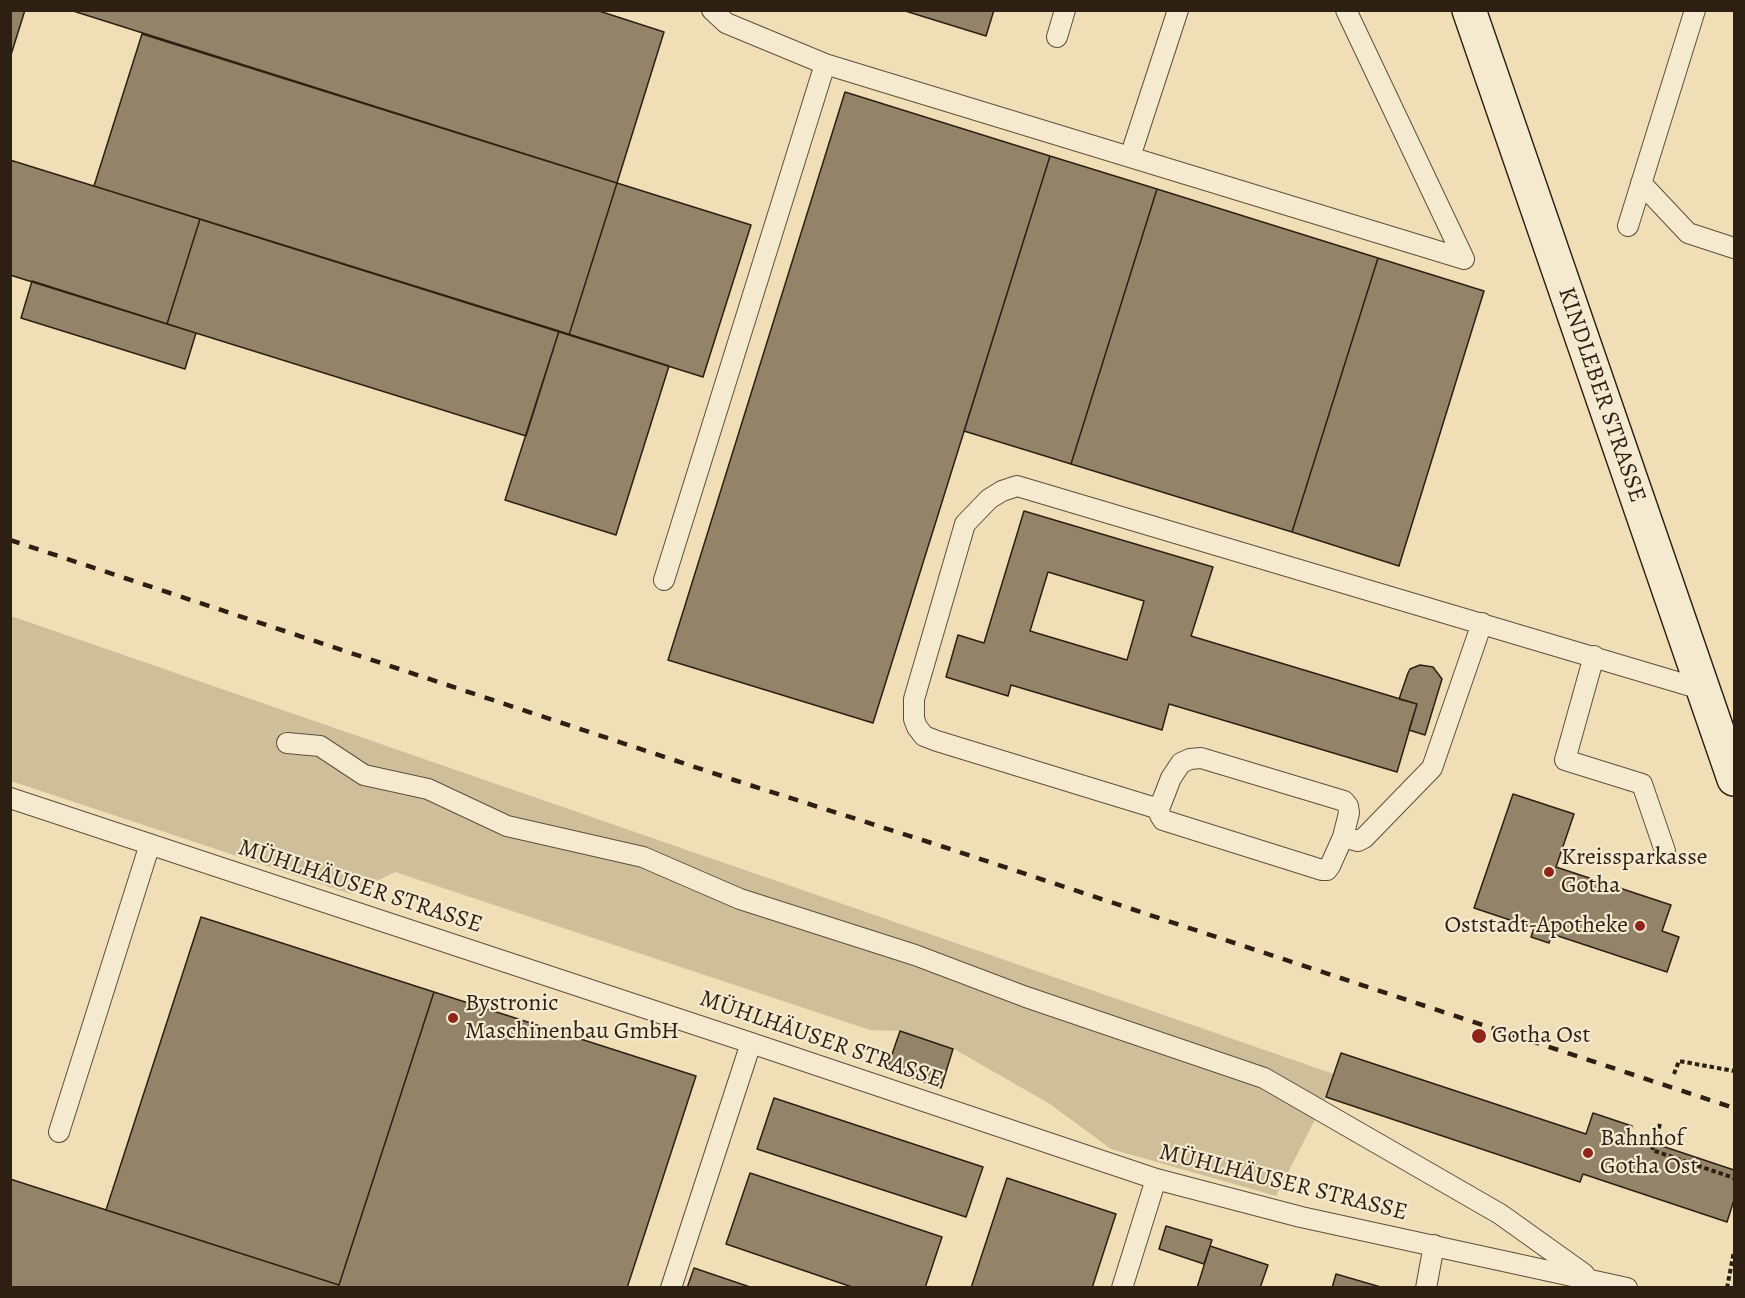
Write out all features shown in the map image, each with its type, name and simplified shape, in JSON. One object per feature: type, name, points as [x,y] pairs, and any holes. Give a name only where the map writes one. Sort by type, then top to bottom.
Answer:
[{"type":"main road","name":"KINDLEBER STRASSE","points":[[1469,10],[1704,690],[1731,759]]},
{"type":"lane","points":[[1057,37],[1065,10]]},
{"type":"lane","points":[[1130,157],[1178,10]]},
{"type":"lane","points":[[722,15],[825,64],[1464,259],[1346,10]]},
{"type":"lane","points":[[1628,225],[1695,10]]},
{"type":"lane","points":[[664,580],[825,64]]},
{"type":"lane","points":[[1641,183],[1688,233],[1727,246]]},
{"type":"lane","points":[[1159,809],[937,741],[924,736],[917,727],[914,719],[914,699],[966,524],[982,505],[1002,490],[1017,486],[1704,690]]},
{"type":"lane","points":[[1343,837],[1358,841],[1364,838],[1432,768],[1482,623]]},
{"type":"lane","points":[[1594,656],[1565,760],[1642,784],[1665,851]]},
{"type":"lane","points":[[287,743],[320,747],[364,775],[428,789],[507,826],[643,857],[740,899],[915,955],[1026,997],[1264,1078],[1500,1214],[1591,1279]]},
{"type":"lane","points":[[1201,758],[1344,801],[1349,813],[1343,837],[1330,866],[1327,870],[1322,870],[1163,820],[1159,809],[1171,778],[1181,763],[1201,758]]},
{"type":"lane","name":"MÜHLHÄUSER STRASSE","points":[[10,798],[1156,1179],[1301,1217],[1627,1287]]},
{"type":"lane","points":[[59,1132],[150,844]]},
{"type":"lane","points":[[671,1287],[752,1043]]},
{"type":"lane","points":[[1122,1287],[1156,1179]]},
{"type":"lane","points":[[1426,1287],[1434,1245]]},
{"type":"path","points":[[1674,1074],[1679,1061],[1734,1071]]},
{"type":"path","points":[[1660,1124],[1652,1150],[1734,1178]]},
{"type":"path","points":[[1727,1287],[1734,1251]]},
{"type":"shaded area","points":[[11,616],[1334,1074],[1326,1098],[1276,1196],[1111,1149],[1050,1104],[954,1049],[900,1031],[870,1030],[395,872],[351,894],[11,781]]},
{"type":"building","points":[[10,10],[25,10],[10,58]]},
{"type":"building","points":[[70,10],[596,10],[664,32],[617,183]]},
{"type":"building","points":[[902,10],[994,10],[986,36]]},
{"type":"building","points":[[142,34],[617,183],[569,335],[94,186]]},
{"type":"building","points":[[845,92],[1050,156],[873,723],[668,660]]},
{"type":"building","points":[[1050,156],[1157,189],[1071,464],[964,431]]},
{"type":"building","points":[[10,160],[200,219],[167,324],[10,275]]},
{"type":"building","points":[[617,183],[751,225],[703,377],[569,335]]},
{"type":"building","points":[[1157,189],[1378,258],[1292,532],[1071,464]]},
{"type":"building","points":[[200,219],[559,331],[526,436],[167,324]]},
{"type":"building","points":[[1378,258],[1484,291],[1399,566],[1292,532]]},
{"type":"building","points":[[32,281],[196,333],[185,369],[21,318]]},
{"type":"building","points":[[559,331],[669,366],[616,535],[505,500]]},
{"type":"building","points":[[1024,511],[1213,567],[1191,636],[1417,704],[1397,772],[1169,704],[1162,730],[1011,685],[1008,696],[946,677],[958,635],[984,643]],"holes":[[[1048,572],[1144,601],[1127,660],[1030,631]]]},
{"type":"building","points":[[1420,665],[1433,667],[1442,679],[1425,735],[1409,730],[1417,704],[1399,699],[1410,669]]},
{"type":"building","points":[[1513,794],[1574,814],[1556,867],[1671,905],[1662,931],[1679,937],[1667,972],[1552,934],[1549,943],[1531,937],[1534,928],[1474,908]]},
{"type":"building","points":[[201,917],[434,992],[339,1285],[106,1210]]},
{"type":"building","points":[[434,992],[696,1076],[627,1288],[338,1288]]},
{"type":"building","points":[[900,1031],[953,1049],[941,1088],[887,1069]]},
{"type":"building","name":"Bahnhof Gotha Ost","points":[[1341,1053],[1586,1134],[1593,1113],[1632,1126],[1629,1135],[1734,1170],[1734,1200],[1727,1222],[1583,1174],[1580,1182],[1326,1097]]},
{"type":"building","points":[[774,1098],[983,1167],[966,1217],[757,1149]]},
{"type":"building","points":[[750,1173],[942,1237],[925,1288],[855,1288],[726,1244]]},
{"type":"building","points":[[1007,1178],[1116,1214],[1092,1288],[971,1288]]},
{"type":"building","points":[[10,1179],[339,1285],[338,1288],[10,1288]]},
{"type":"building","points":[[1166,1226],[1212,1240],[1204,1264],[1159,1249]]},
{"type":"building","points":[[1210,1246],[1268,1265],[1260,1288],[1197,1288]]},
{"type":"building","points":[[694,1268],[753,1288],[687,1288]]},
{"type":"building","points":[[1336,1274],[1384,1288],[1332,1288]]},
{"type":"railway","points":[[10,540],[1734,1108]]},
{"type":"place","name":"Kreissparkasse Gotha","points":[[1549,872]]},
{"type":"place","name":"Oststadt-Apotheke","points":[[1640,926]]},
{"type":"place","name":"Bystronic Maschinenbau GmbH","points":[[453,1018]]},
{"type":"place","name":"Gotha Ost","points":[[1479,1036]]},
{"type":"place","name":"Bahnhof Gotha Ost","points":[[1588,1153]]}]
